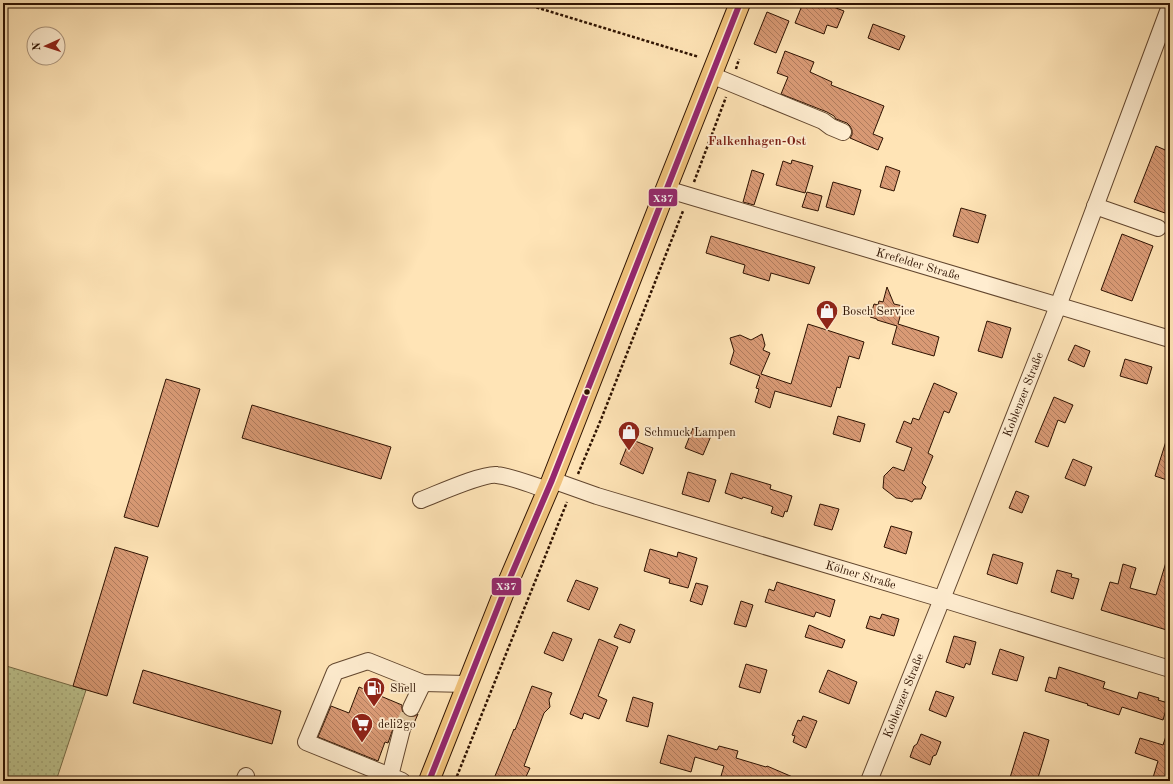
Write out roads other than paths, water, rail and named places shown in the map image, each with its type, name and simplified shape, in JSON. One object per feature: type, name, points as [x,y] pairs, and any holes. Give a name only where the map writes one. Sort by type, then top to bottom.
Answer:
[{"type":"main road","points":[[429,781],[504,592],[550,485],[740,3]]},
{"type":"street","name":"Koblenzer Straße","points":[[869,781],[1058,306],[1095,206],[1164,41],[1170,6]]},
{"type":"street","points":[[714,69],[731,84],[824,121],[831,127],[843,132]]},
{"type":"street","name":"Krefelder Straße","points":[[666,189],[688,197],[1170,339]]},
{"type":"street","points":[[1095,206],[1158,228]]},
{"type":"street","name":"Kölner Straße","points":[[421,500],[482,477],[496,475],[550,485],[573,487],[597,496],[1170,669]]},
{"type":"street","points":[[402,729],[396,778],[306,742],[335,672],[368,661],[423,682],[467,684]]},
{"type":"street","points":[[411,708],[423,682]]},
{"type":"tunnel","points":[[402,729],[411,708]]},
{"type":"place","name":"Bosch Service","points":[[827,330]]},
{"type":"place","name":"Schmuck Lampen","points":[[629,452]]},
{"type":"place","name":"Shell","points":[[374,708]]},
{"type":"place","name":"deli2go","points":[[362,744]]},
{"type":"district","name":"Falkenhagen-Ost","points":[[757,140]]}]
